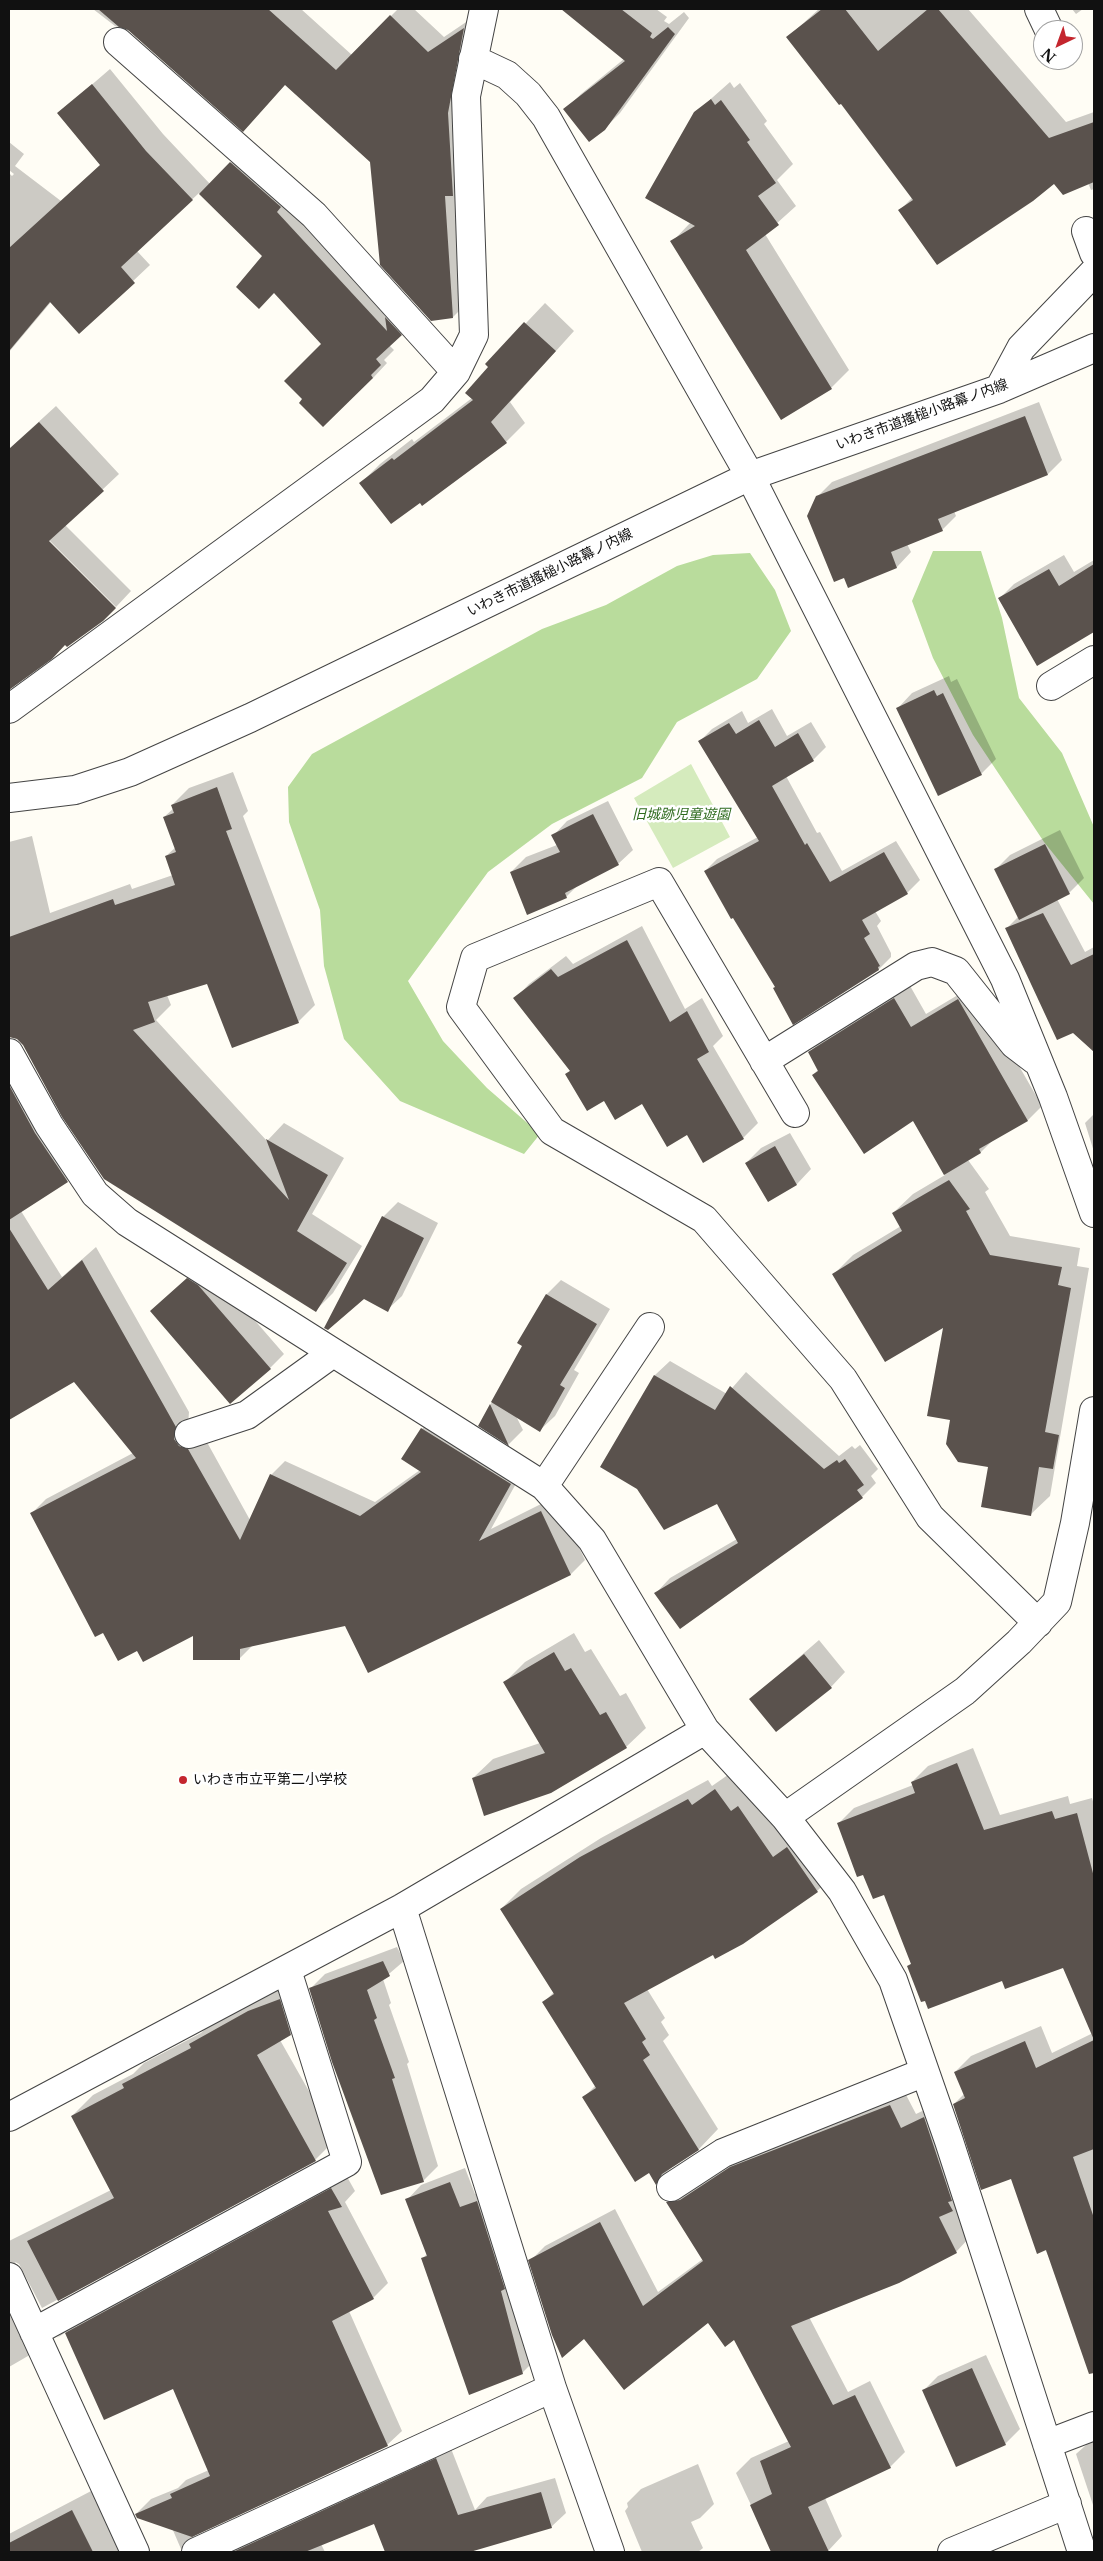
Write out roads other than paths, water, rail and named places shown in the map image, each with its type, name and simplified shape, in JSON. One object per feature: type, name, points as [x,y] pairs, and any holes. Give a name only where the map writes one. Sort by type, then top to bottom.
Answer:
[{"type":"street","points":[[9,708],[432,400],[456,372],[474,335],[465,128],[466,96],[484,9]]},
{"type":"street","points":[[118,42],[314,215],[456,372]]},
{"type":"street","points":[[473,58],[507,75],[528,94],[546,118],[750,476],[1005,979],[1053,1097],[1094,1213]]},
{"type":"street","points":[[999,389],[1021,348],[1094,272]]},
{"type":"street","name":"いわき市道搔槌小路幕ノ内線","points":[[9,798],[75,790],[130,772],[250,718],[750,476],[999,389],[1094,348]]},
{"type":"street","points":[[1051,686],[1094,660]]},
{"type":"street","points":[[795,1113],[659,882],[475,958],[461,1007],[552,1131],[704,1218],[842,1379],[930,1517],[1038,1623]]},
{"type":"street","points":[[764,1061],[916,966],[932,962],[956,971],[1014,1044],[1039,1063]]},
{"type":"street","points":[[9,1053],[49,1125],[95,1194],[127,1222],[544,1486],[592,1540],[706,1730],[785,1817],[842,1891],[893,1980],[925,2072],[1082,2552]]},
{"type":"street","points":[[544,1486],[650,1327]]},
{"type":"street","points":[[189,1434],[247,1415],[333,1352]]},
{"type":"street","points":[[785,1817],[965,1691],[1020,1642],[1057,1602],[1075,1524],[1094,1411]]},
{"type":"street","points":[[9,2117],[402,1908],[706,1730]]},
{"type":"street","points":[[402,1908],[552,2388],[610,2552]]},
{"type":"street","points":[[34,2332],[347,2162],[287,1970]]},
{"type":"street","points":[[671,2187],[723,2153],[925,2072]]},
{"type":"street","points":[[9,2277],[135,2552]]},
{"type":"street","points":[[196,2552],[552,2388]]},
{"type":"street","points":[[1047,2444],[1094,2426]]},
{"type":"street","points":[[952,2552],[1067,2504]]},
{"type":"place","name":"いわき市立平第二小学校","points":[[183,1780]]},
{"type":"park label","name":"旧城跡児童遊園","points":[[681,815]]}]
